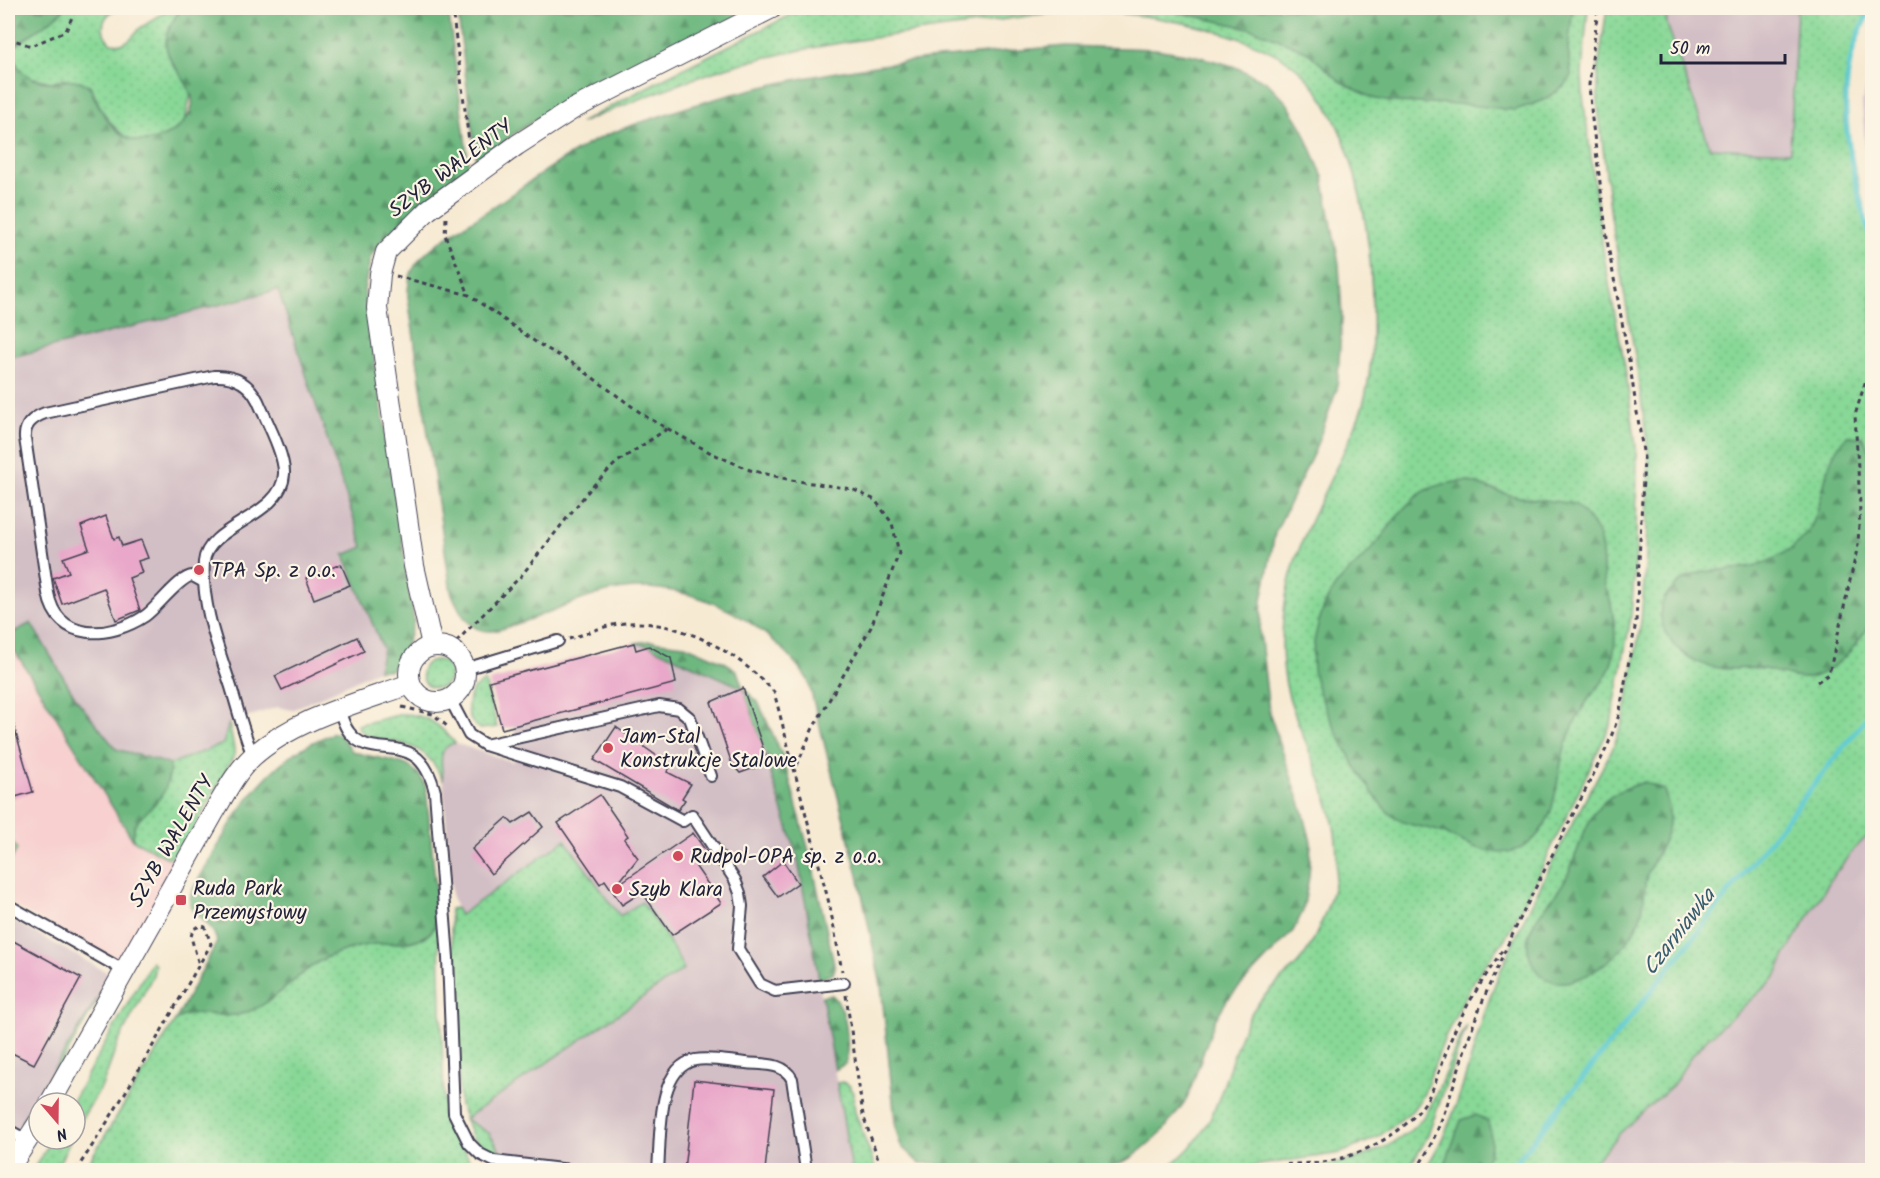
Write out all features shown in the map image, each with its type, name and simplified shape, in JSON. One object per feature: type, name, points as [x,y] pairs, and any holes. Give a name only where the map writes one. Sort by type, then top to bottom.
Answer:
[{"type":"street","name":"SZYB WALENTY","points":[[441,647],[414,566],[377,308],[380,274],[386,252],[404,231],[446,196],[573,109],[772,8]]},
{"type":"street","points":[[441,647],[457,653],[465,669],[462,687],[450,699],[431,702],[415,692],[410,684],[409,667],[412,660],[424,648],[441,647]]},
{"type":"street","name":"SZYB WALENTY","points":[[57,1091],[231,783],[253,756],[301,726],[410,684]]},
{"type":"street","points":[[8,1170],[27,1143]]},
{"type":"lane","points":[[204,582],[194,576],[185,578],[145,616],[115,628],[86,632],[64,625],[50,601],[24,438],[24,431],[29,422],[45,413],[214,376],[236,378],[249,387],[280,455],[284,472],[283,479],[279,490],[262,507],[218,539],[206,551],[204,582],[211,624],[253,756]]},
{"type":"lane","points":[[465,669],[558,641]]},
{"type":"lane","points":[[450,699],[469,735],[485,745],[620,787],[683,821],[692,815],[735,880],[742,906],[738,949],[760,984],[775,992],[844,983]]},
{"type":"lane","points":[[485,745],[659,705],[679,709],[690,718],[711,776]]},
{"type":"lane","points":[[339,710],[349,732],[359,741],[403,750],[420,759],[430,773],[435,792],[448,958],[451,1089],[454,1113],[459,1128],[480,1154],[494,1161],[570,1170]]},
{"type":"lane","points":[[8,904],[125,971]]},
{"type":"lane","points":[[658,1170],[666,1088],[670,1078],[682,1064],[697,1059],[775,1066],[788,1072],[792,1079],[806,1170]]},
{"type":"lane","points":[[8,1130],[27,1141]]},
{"type":"path","points":[[8,38],[31,46],[66,31],[76,8]]},
{"type":"path","points":[[452,8],[471,153]]},
{"type":"path","points":[[1416,1170],[1433,1146],[1478,1012],[1509,940],[1608,745],[1626,686],[1636,622],[1644,458],[1631,370],[1608,246],[1592,119],[1589,85],[1598,8]]},
{"type":"path","points":[[446,196],[445,235],[469,296]]},
{"type":"path","points":[[380,274],[400,276],[469,296],[667,429],[711,453],[750,470],[791,480],[852,489],[876,500],[892,523],[899,553],[871,627],[817,720],[795,770]]},
{"type":"path","points":[[1817,682],[1829,674],[1858,545],[1860,505],[1856,415],[1865,383],[1872,372]]},
{"type":"path","points":[[441,647],[521,576],[590,489],[616,463],[667,429]]},
{"type":"path","points":[[558,641],[624,623],[652,623],[689,635],[727,652],[754,670],[774,692],[830,907],[844,983],[862,1115],[882,1170]]},
{"type":"path","points":[[392,709],[413,708],[433,714],[452,731]]},
{"type":"path","points":[[76,1170],[199,965],[211,944],[205,927],[200,926],[193,929],[191,937],[199,965]]},
{"type":"path","points":[[1251,1170],[1326,1162],[1345,1157],[1377,1143],[1407,1123],[1418,1113],[1429,1095],[1455,1030],[1475,993],[1509,940]]},
{"type":"shaded area","points":[[1666,8],[1797,8],[1790,152],[1710,148],[1667,24]]},
{"type":"shaded area","points":[[1872,69],[1872,197],[1868,185],[1862,102]]},
{"type":"shaded area","points":[[278,290],[363,548],[344,555],[383,649],[378,670],[292,710],[278,707],[229,723],[223,744],[170,764],[116,749],[77,700],[32,623],[11,633],[8,626],[8,358]]},
{"type":"shaded area","points":[[8,640],[133,840],[177,863],[120,964],[8,902]]},
{"type":"shaded area","points":[[634,643],[649,646],[743,688],[797,855],[852,1170],[512,1170],[489,1133],[465,1119],[641,903],[620,916],[565,840],[460,916],[452,897],[441,754],[447,746],[455,743],[513,762],[519,747],[514,727],[502,729],[489,681]]},
{"type":"shaded area","points":[[1872,832],[1872,1170],[1587,1170],[1619,1134],[1673,1085],[1690,1058],[1707,1039],[1776,977],[1785,955],[1833,876],[1855,848]]},
{"type":"shaded area","points":[[8,918],[112,975],[41,1091],[27,1091],[27,1114],[8,1145]]},
{"type":"green space","points":[[8,8],[65,8],[13,48],[19,68],[30,77],[44,82],[73,80],[88,85],[110,124],[124,136],[141,141],[156,139],[173,132],[191,111],[190,91],[167,52],[167,36],[181,8],[448,8],[469,169],[383,239],[371,256],[364,290],[414,621],[402,659],[391,670],[378,670],[383,649],[344,555],[363,547],[278,290],[8,358]]},
{"type":"green space","points":[[65,8],[117,8],[105,19],[103,29],[111,43],[122,44],[140,28],[171,8],[181,8],[170,30],[167,46],[171,61],[185,80],[191,93],[185,121],[168,134],[153,141],[140,142],[127,138],[116,129],[106,117],[90,85],[62,79],[51,82],[26,76],[16,66],[13,48]]},
{"type":"green space","points":[[457,8],[691,8],[700,10],[705,8],[756,8],[557,106],[515,133],[477,166]]},
{"type":"green space","points":[[805,8],[1588,8],[1582,72],[1583,96],[1604,257],[1625,367],[1637,454],[1636,552],[1631,617],[1611,724],[1537,878],[1505,939],[1476,977],[1461,1005],[1445,1037],[1423,1096],[1412,1111],[1378,1137],[1341,1153],[1236,1170],[1164,1170],[1184,1154],[1209,1120],[1218,1102],[1247,1021],[1264,997],[1298,963],[1308,949],[1323,918],[1336,875],[1337,849],[1333,823],[1318,772],[1289,697],[1284,676],[1282,642],[1284,610],[1295,560],[1358,419],[1367,389],[1371,357],[1372,294],[1367,238],[1356,177],[1335,120],[1320,95],[1303,74],[1283,58],[1256,45],[1224,33],[1189,24],[1120,13],[1088,11],[1019,17],[780,54],[707,74],[580,123],[668,76]]},
{"type":"green space","points":[[1160,8],[1573,8],[1568,49],[1571,75],[1565,86],[1542,101],[1515,110],[1459,104],[1390,102],[1372,98],[1341,82],[1306,51],[1268,35],[1252,29]]},
{"type":"green space","points":[[1607,8],[1666,8],[1667,24],[1710,148],[1790,152],[1797,8],[1872,8],[1857,39],[1848,68],[1844,92],[1844,122],[1872,242],[1872,832],[1855,848],[1833,876],[1785,955],[1776,977],[1707,1039],[1690,1058],[1673,1085],[1619,1134],[1587,1170],[1424,1170],[1448,1126],[1497,979],[1552,863],[1612,750],[1624,718],[1641,622],[1646,557],[1649,456],[1636,361],[1611,217],[1598,105],[1598,69]]},
{"type":"green space","points":[[1066,46],[1155,49],[1193,55],[1233,66],[1267,82],[1287,103],[1303,129],[1323,177],[1339,264],[1342,318],[1337,389],[1315,450],[1275,533],[1262,600],[1260,631],[1269,712],[1303,811],[1311,842],[1309,877],[1303,911],[1293,931],[1227,1000],[1215,1020],[1187,1099],[1163,1131],[1147,1145],[1131,1158],[1105,1170],[957,1170],[935,1163],[919,1163],[901,1146],[896,1130],[881,985],[858,875],[808,680],[790,657],[769,637],[745,620],[719,605],[691,595],[662,589],[632,588],[603,593],[494,631],[482,630],[470,623],[461,612],[451,592],[408,284],[418,262],[436,245],[566,157],[620,129],[717,98],[815,76],[965,55]]},
{"type":"green space","points":[[1847,436],[1862,437],[1872,454],[1873,613],[1871,622],[1860,638],[1839,662],[1822,673],[1807,678],[1764,669],[1718,668],[1685,655],[1669,638],[1664,627],[1661,616],[1662,604],[1666,597],[1688,577],[1710,571],[1757,565],[1793,547],[1805,536],[1813,523],[1830,462],[1837,448]]},
{"type":"green space","points":[[1467,481],[1513,496],[1575,504],[1589,519],[1599,536],[1605,588],[1610,601],[1614,626],[1613,658],[1610,668],[1584,706],[1566,744],[1551,811],[1546,823],[1528,844],[1518,850],[1508,852],[1487,851],[1441,832],[1400,821],[1383,807],[1345,748],[1323,702],[1313,668],[1314,645],[1319,621],[1334,588],[1368,553],[1412,500],[1434,487]]},
{"type":"green space","points":[[31,623],[77,700],[116,749],[170,764],[163,794],[134,826],[133,840],[8,640],[8,626],[12,633]]},
{"type":"green space","points":[[650,641],[685,645],[726,663],[737,671],[743,688],[649,646],[634,643]]},
{"type":"green space","points":[[436,660],[446,664],[450,674],[446,684],[436,688],[426,684],[422,674],[426,664]]},
{"type":"green space","points":[[485,681],[497,727],[480,729],[471,721],[468,706],[473,689]]},
{"type":"green space","points":[[743,688],[758,702],[784,759],[811,859],[835,968],[833,974],[819,979],[797,855]]},
{"type":"green space","points":[[402,714],[426,718],[444,731],[455,743],[449,745],[443,753],[441,763],[443,781],[433,763],[422,752],[396,742],[373,738],[363,733],[357,725]]},
{"type":"green space","points":[[229,723],[235,754],[181,852],[168,858],[133,840],[134,826],[168,782],[170,764],[223,744]]},
{"type":"green space","points":[[334,733],[339,734],[352,751],[396,761],[414,770],[421,777],[426,788],[438,911],[433,928],[427,935],[414,940],[373,944],[337,953],[312,966],[270,1000],[245,1013],[236,1015],[191,1014],[175,1021],[217,942],[209,925],[191,907],[192,891],[234,819],[266,778],[285,760],[307,745]]},
{"type":"green space","points":[[1645,782],[1664,790],[1668,804],[1669,826],[1646,878],[1642,909],[1633,933],[1617,953],[1594,971],[1567,982],[1554,982],[1542,976],[1533,965],[1528,948],[1531,928],[1564,883],[1592,816],[1611,796]]},
{"type":"green space","points":[[8,838],[17,849],[8,865]]},
{"type":"green space","points":[[565,840],[620,916],[642,902],[667,938],[684,969],[465,1119],[460,1105],[450,909],[456,908],[460,915]]},
{"type":"green space","points":[[438,911],[444,1101],[450,1124],[475,1170],[84,1170],[175,1021],[190,1014],[236,1015],[245,1013],[270,1000],[312,966],[337,953],[380,943],[415,941],[427,935],[435,924]]},
{"type":"green space","points":[[152,961],[155,965],[153,975],[118,1043],[103,1084],[87,1110],[87,1091],[78,1091]]},
{"type":"green space","points":[[112,975],[45,1091],[40,1091]]},
{"type":"green space","points":[[832,995],[844,1017],[847,1036],[846,1063],[835,1070],[822,996]]},
{"type":"green space","points":[[1467,1025],[1427,1138],[1408,1170],[1294,1170],[1352,1160],[1389,1145],[1406,1134],[1420,1121],[1431,1105]]},
{"type":"green space","points":[[842,1082],[849,1085],[853,1093],[855,1112],[876,1170],[852,1170],[837,1083]]},
{"type":"green space","points":[[1476,1115],[1488,1121],[1491,1135],[1491,1147],[1484,1164],[1479,1170],[1443,1170],[1461,1120]]},
{"type":"green space","points":[[466,1119],[489,1133],[505,1158],[490,1153],[473,1138]]},
{"type":"green space","points":[[45,1151],[65,1151],[56,1170],[33,1170]]},
{"type":"building","points":[[106,516],[114,539],[119,537],[122,546],[141,540],[148,558],[138,561],[142,573],[129,578],[140,610],[116,620],[104,588],[62,604],[53,578],[69,572],[63,558],[89,549],[81,526]]},
{"type":"building","points":[[341,564],[350,585],[314,599],[306,578]]},
{"type":"building","points":[[357,637],[364,651],[282,690],[275,676]]},
{"type":"building","points":[[634,643],[636,650],[649,646],[671,658],[676,683],[502,729],[489,681]]},
{"type":"building","points":[[743,688],[768,763],[740,773],[732,764],[711,702]]},
{"type":"building","points":[[11,716],[33,792],[8,799],[8,717]]},
{"type":"building","points":[[616,727],[671,766],[667,772],[691,784],[678,810],[594,760]]},
{"type":"building","points":[[600,795],[628,836],[624,839],[638,858],[616,886],[693,833],[711,858],[696,867],[721,903],[672,935],[642,892],[622,905],[605,880],[600,884],[558,823]]},
{"type":"building","points":[[532,812],[543,827],[491,874],[472,849],[507,818],[513,824]]},
{"type":"building","points":[[783,861],[798,883],[778,897],[763,877]]},
{"type":"building","points":[[8,938],[81,978],[34,1064],[8,1051]]},
{"type":"building","points":[[694,1080],[774,1089],[765,1170],[684,1170]]},
{"type":"waterway","name":"Czarniawka","points":[[1872,8],[1858,36],[1850,64],[1846,94],[1846,124],[1850,154],[1872,242]]},
{"type":"waterway","name":"Czarniawka","points":[[1510,1170],[1872,711]]},
{"type":"place","name":"TPA Sp. z o.o.","points":[[199,570]]},
{"type":"place","name":"Jam-Stal Konstrukcje Stalowe","points":[[608,748]]},
{"type":"place","name":"Rudpol-OPA sp. z o.o.","points":[[678,856]]},
{"type":"place","name":"Szyb Klara","points":[[617,889]]},
{"type":"place","name":"Ruda Park Przemysłowy","points":[[181,900]]}]
